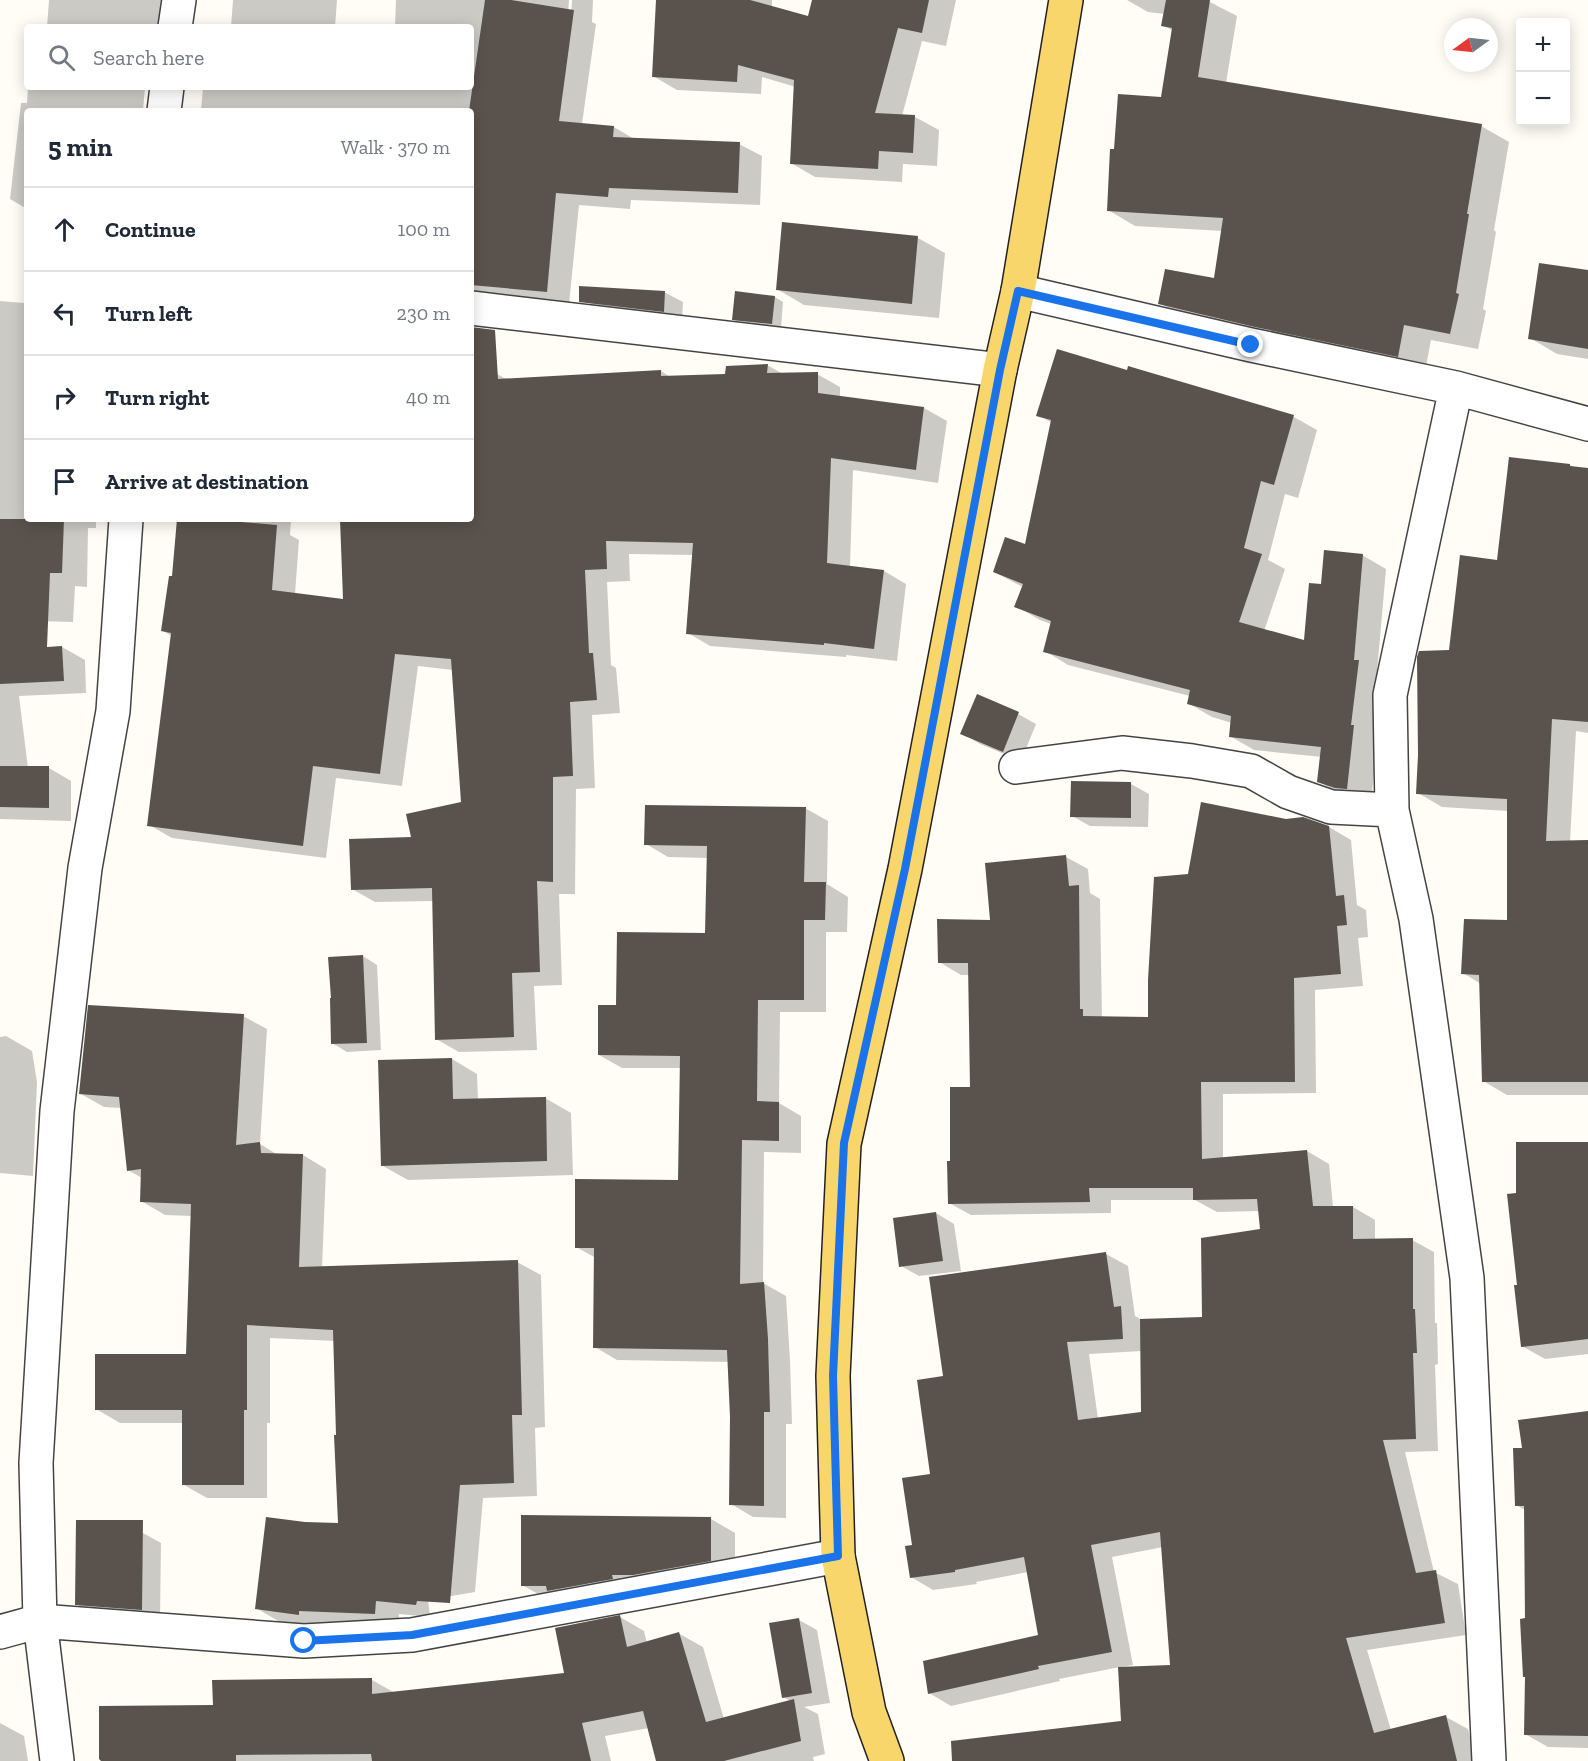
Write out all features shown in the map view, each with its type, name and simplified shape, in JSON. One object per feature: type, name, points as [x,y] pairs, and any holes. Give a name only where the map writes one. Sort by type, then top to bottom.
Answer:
[{"type":"main road","points":[[887,1761],[868,1712],[838,1556],[833,1376],[844,1143],[905,869],[1000,370],[1018,291],[1066,0]]},
{"type":"street","points":[[175,24],[179,0]]},
{"type":"street","points":[[164,108],[167,90]]},
{"type":"street","points":[[1018,291],[1251,345],[1456,388],[1588,424]]},
{"type":"street","points":[[474,308],[1000,370]]},
{"type":"street","points":[[1456,388],[1390,696],[1392,810],[1416,919],[1467,1278],[1489,1761]]},
{"type":"street","points":[[57,1761],[40,1621],[36,1463],[57,1111],[85,868],[113,711],[126,522]]},
{"type":"street","points":[[1016,767],[1122,753],[1180,759],[1251,771],[1288,792],[1331,807],[1392,810]]},
{"type":"street","points":[[0,1632],[40,1621],[304,1641],[412,1635],[838,1556]]},
{"type":"building","points":[[485,0],[511,0],[574,10],[559,121],[614,126],[613,137],[740,142],[738,193],[609,188],[608,197],[556,193],[547,292],[474,285],[474,108],[469,108],[472,90],[474,90]]},
{"type":"building","points":[[656,0],[750,0],[808,16],[812,0],[929,0],[922,33],[898,28],[875,113],[915,115],[913,153],[879,151],[878,169],[790,164],[794,80],[738,65],[737,82],[652,77]]},
{"type":"building","points":[[1166,0],[1210,0],[1198,77],[1482,124],[1456,293],[1459,294],[1450,334],[1404,325],[1398,357],[1158,304],[1165,269],[1214,278],[1223,218],[1107,211],[1110,149],[1114,149],[1118,94],[1161,97],[1172,28],[1161,26]]},
{"type":"building","points":[[782,222],[918,236],[912,304],[776,290]]},
{"type":"building","points":[[1539,263],[1588,270],[1588,349],[1528,339]]},
{"type":"building","points":[[579,286],[665,291],[664,312],[579,302]]},
{"type":"building","points":[[735,291],[775,296],[772,324],[732,320]]},
{"type":"building","points":[[474,327],[495,330],[498,379],[661,370],[661,376],[725,374],[726,366],[768,364],[767,373],[818,372],[818,393],[924,407],[916,470],[831,458],[827,563],[884,570],[874,649],[824,643],[824,645],[686,634],[693,543],[606,541],[607,569],[585,570],[589,653],[593,653],[597,700],[570,702],[573,776],[553,777],[553,882],[537,881],[540,972],[512,973],[514,1037],[435,1040],[432,888],[351,890],[349,839],[411,837],[406,814],[461,802],[451,659],[395,654],[380,774],[313,766],[303,846],[147,826],[171,633],[161,631],[169,576],[172,576],[177,522],[240,522],[277,525],[272,590],[343,599],[340,522],[474,522]]},
{"type":"building","points":[[1057,349],[1127,370],[1128,366],[1294,415],[1274,485],[1261,481],[1244,548],[1262,554],[1239,622],[1304,640],[1309,583],[1321,584],[1324,550],[1363,554],[1354,660],[1359,660],[1351,725],[1354,725],[1347,789],[1317,782],[1321,747],[1229,737],[1231,716],[1187,704],[1190,690],[1043,652],[1051,621],[1014,607],[1023,584],[993,572],[1005,537],[1025,544],[1051,420],[1036,416]]},
{"type":"building","points":[[1509,457],[1588,468],[1588,722],[1552,719],[1546,841],[1588,840],[1588,1082],[1482,1082],[1479,975],[1461,974],[1464,919],[1507,920],[1507,799],[1416,794],[1417,657],[1419,651],[1449,650],[1460,555],[1497,560]]},
{"type":"building","points":[[0,519],[24,519],[24,522],[64,522],[62,573],[50,573],[47,647],[62,646],[64,681],[0,684]]},
{"type":"building","points":[[977,694],[1019,712],[1003,752],[960,734]]},
{"type":"building","points":[[0,766],[49,766],[49,808],[0,807]]},
{"type":"building","points":[[1071,781],[1131,782],[1131,818],[1070,817]]},
{"type":"building","points":[[1201,802],[1286,819],[1303,817],[1329,826],[1336,896],[1344,895],[1347,925],[1337,926],[1341,974],[1294,978],[1295,1082],[1201,1082],[1202,1159],[1307,1150],[1313,1206],[1353,1206],[1353,1239],[1413,1238],[1413,1309],[1415,1309],[1417,1353],[1413,1353],[1416,1439],[1383,1440],[1416,1573],[1436,1570],[1445,1623],[1346,1638],[1374,1733],[1446,1715],[1457,1761],[952,1761],[951,1741],[1121,1721],[1118,1667],[1170,1665],[1160,1532],[1091,1545],[1112,1652],[1038,1666],[1039,1669],[928,1694],[923,1661],[1038,1635],[1024,1557],[955,1570],[955,1572],[910,1578],[905,1546],[912,1545],[902,1478],[930,1474],[917,1380],[943,1376],[929,1277],[1106,1252],[1114,1307],[1121,1306],[1123,1339],[1067,1342],[1078,1420],[1141,1412],[1140,1319],[1202,1317],[1201,1238],[1260,1229],[1257,1199],[1193,1200],[1193,1188],[1089,1188],[1090,1202],[948,1204],[950,1087],[970,1087],[968,963],[938,963],[937,919],[990,920],[985,863],[1066,855],[1069,886],[1079,885],[1080,1009],[1083,1009],[1083,1016],[1148,1017],[1154,877],[1188,874]]},
{"type":"building","points":[[645,805],[806,807],[804,882],[826,882],[825,920],[804,920],[804,1000],[758,1000],[757,1101],[779,1102],[779,1141],[742,1140],[740,1284],[764,1282],[768,1339],[770,1412],[764,1412],[764,1506],[729,1505],[730,1417],[727,1350],[593,1348],[594,1248],[575,1248],[575,1179],[678,1180],[680,1056],[598,1055],[598,1005],[616,1005],[617,932],[705,933],[707,846],[644,845]]},
{"type":"building","points":[[363,955],[367,1043],[331,1044],[328,957]]},
{"type":"building","points":[[88,1005],[244,1014],[236,1145],[260,1142],[261,1153],[303,1154],[299,1267],[518,1260],[522,1415],[512,1415],[514,1483],[460,1485],[450,1603],[417,1601],[416,1605],[376,1601],[375,1614],[299,1611],[299,1615],[255,1609],[266,1517],[338,1523],[333,1330],[247,1325],[244,1485],[182,1485],[182,1410],[95,1410],[95,1354],[186,1354],[191,1204],[140,1202],[141,1169],[127,1171],[119,1097],[79,1094]]},
{"type":"building","points":[[452,1058],[453,1099],[546,1097],[547,1161],[381,1166],[378,1060]]},
{"type":"building","points":[[1516,1142],[1588,1142],[1588,1339],[1521,1347],[1507,1194],[1516,1193]]},
{"type":"building","points":[[936,1212],[943,1261],[899,1267],[893,1218]]},
{"type":"building","points":[[1588,1411],[1588,1736],[1524,1735],[1525,1677],[1523,1677],[1520,1619],[1525,1618],[1524,1506],[1515,1506],[1513,1448],[1522,1448],[1518,1420]]},
{"type":"building","points":[[521,1515],[711,1517],[711,1561],[633,1575],[612,1575],[613,1579],[547,1591],[546,1586],[521,1586]]},
{"type":"building","points":[[76,1520],[143,1520],[142,1610],[75,1605]]},
{"type":"building","points":[[620,1615],[627,1647],[679,1632],[706,1722],[794,1699],[801,1741],[724,1761],[656,1761],[643,1711],[582,1723],[591,1761],[372,1761],[371,1754],[236,1755],[236,1761],[101,1761],[99,1759],[99,1706],[213,1705],[212,1680],[372,1678],[372,1694],[564,1673],[555,1628]]},
{"type":"building","points":[[799,1618],[812,1693],[782,1698],[769,1623]]},
{"type":"route","points":[[304,1641],[412,1635],[838,1556],[833,1376],[844,1143],[905,869],[1000,370],[1018,291],[1251,345]]}]
